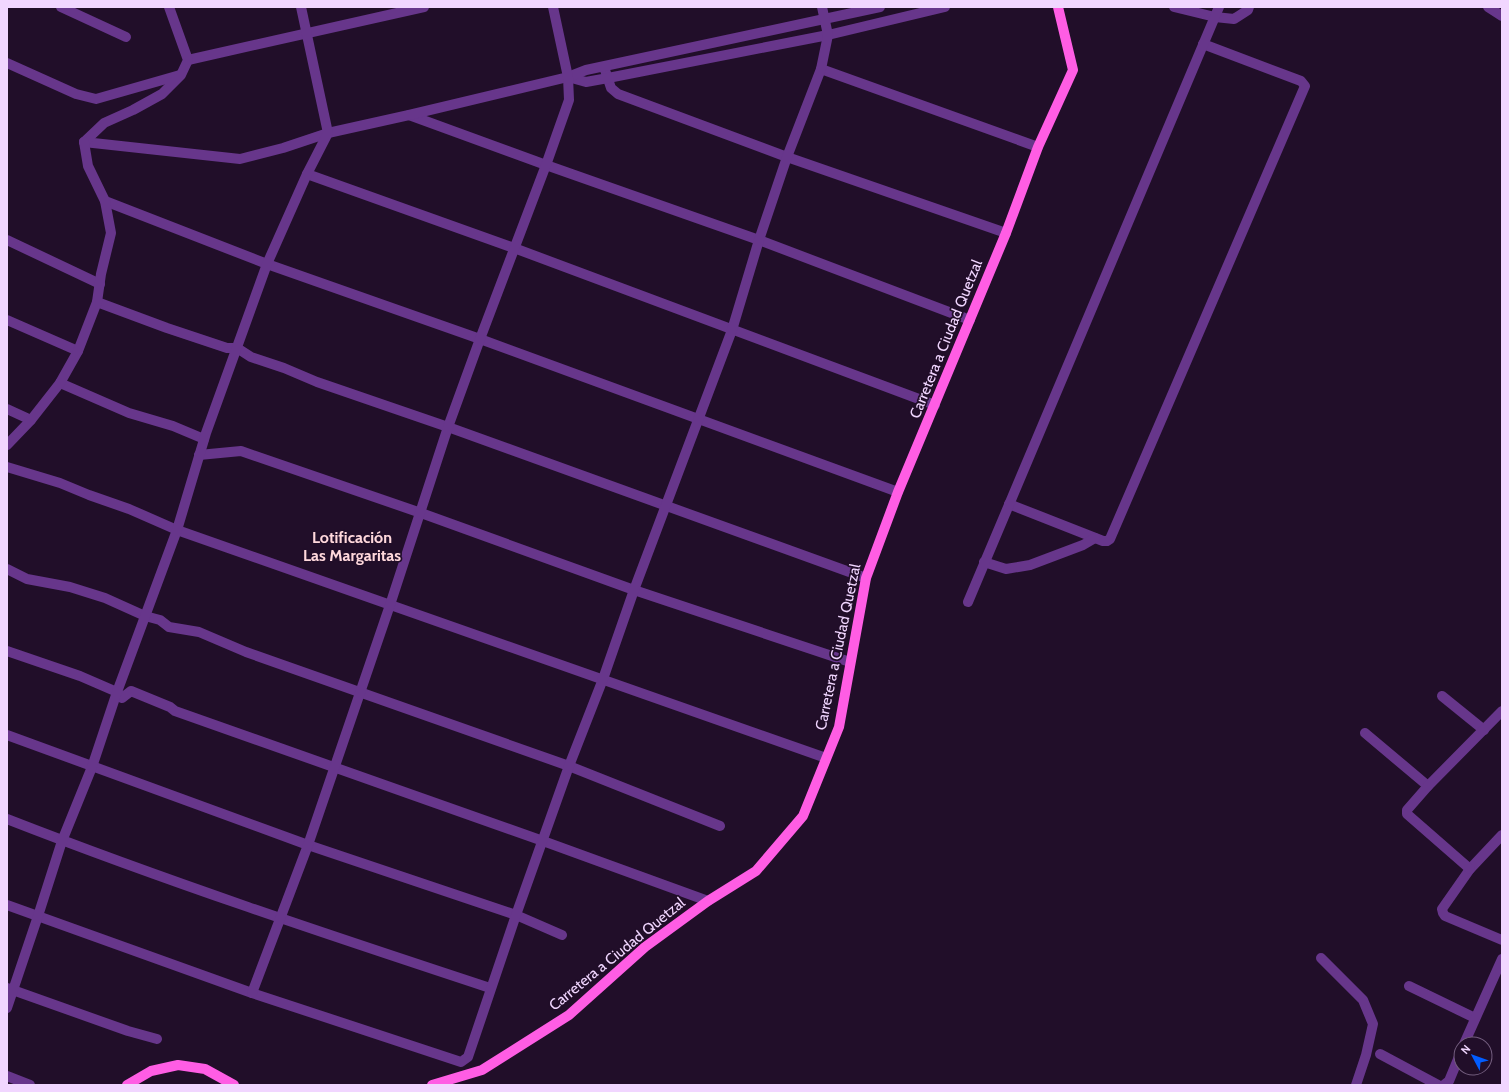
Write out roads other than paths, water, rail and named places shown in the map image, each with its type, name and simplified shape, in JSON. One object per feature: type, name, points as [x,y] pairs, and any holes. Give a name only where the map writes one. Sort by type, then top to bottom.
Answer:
[{"type":"main road","name":"Carretera a Ciudad Quetzal","points":[[432,1085],[482,1070],[569,1016],[645,947],[708,900],[756,871],[803,816],[839,727],[866,578],[898,492],[1006,233],[1038,148],[1073,70],[1058,7]]},
{"type":"main road","points":[[127,1085],[151,1070],[178,1065],[205,1069],[234,1085]]},
{"type":"street","points":[[61,7],[126,37]]},
{"type":"street","points":[[84,142],[104,123],[133,110],[162,94],[181,75],[188,60],[169,7]]},
{"type":"street","points":[[7,1008],[10,990],[38,916],[62,841],[92,767],[117,692],[177,530],[204,439],[267,264],[307,174],[328,133],[301,7]]},
{"type":"street","points":[[188,60],[306,32],[424,7]]},
{"type":"street","points":[[252,992],[308,845],[421,513],[448,428],[514,248],[546,166],[569,100],[568,77],[553,7]]},
{"type":"street","points":[[7,905],[252,992],[461,1062],[468,1057],[490,988],[569,766],[603,679],[634,590],[732,330],[759,240],[787,157],[821,69],[828,35],[822,7]]},
{"type":"street","points":[[84,142],[240,159],[283,148],[328,133],[568,77],[586,70],[880,7]]},
{"type":"street","points":[[1174,7],[1215,17],[1234,19],[1248,10],[1249,7]]},
{"type":"street","points":[[968,602],[1219,7]]},
{"type":"street","points":[[1488,7],[1502,16]]},
{"type":"street","points":[[568,77],[586,82],[608,78],[828,35],[939,8]]},
{"type":"street","points":[[1009,504],[1095,538],[1107,541],[1110,539],[1305,86],[1301,80],[1203,44]]},
{"type":"street","points":[[694,48],[697,60]]},
{"type":"street","points":[[7,63],[76,94],[96,99],[181,75]]},
{"type":"street","points":[[604,67],[611,88],[618,94],[787,157],[1006,233]]},
{"type":"street","points":[[821,69],[1038,148]]},
{"type":"street","points":[[410,115],[546,166],[759,240],[970,320]]},
{"type":"street","points":[[7,445],[31,420],[60,383],[78,351],[96,302],[111,233],[105,201],[88,166],[84,142]]},
{"type":"street","points":[[307,174],[514,248],[935,405]]},
{"type":"street","points":[[105,201],[267,264],[480,339],[898,492]]},
{"type":"street","points":[[7,240],[100,284]]},
{"type":"street","points":[[96,302],[227,348],[237,348],[251,357],[284,368],[317,382],[866,578]]},
{"type":"street","points":[[7,320],[78,351]]},
{"type":"street","points":[[60,383],[129,413],[173,426],[204,439]]},
{"type":"street","points":[[7,410],[31,420]]},
{"type":"street","points":[[199,456],[241,451],[421,513],[634,590],[850,662]]},
{"type":"street","points":[[7,467],[60,483],[129,509],[177,530],[826,758]]},
{"type":"street","points":[[984,562],[1006,569],[1030,566],[1083,545],[1095,538]]},
{"type":"street","points":[[7,569],[27,579],[70,587],[105,598],[145,616],[160,620],[169,627],[199,632],[246,652],[569,766],[720,826]]},
{"type":"street","points":[[7,651],[57,667],[117,692],[122,698],[131,691],[170,707],[175,711],[708,900]]},
{"type":"street","points":[[1442,696],[1484,730]]},
{"type":"street","points":[[1470,870],[1407,812],[1428,786],[1502,711]]},
{"type":"street","points":[[1365,733],[1428,786]]},
{"type":"street","points":[[7,735],[308,845],[516,915],[562,935]]},
{"type":"street","points":[[7,819],[62,841],[280,918],[490,988]]},
{"type":"street","points":[[1502,835],[1470,870],[1442,909],[1445,916],[1502,940]]},
{"type":"street","points":[[1321,958],[1363,1000],[1372,1024],[1366,1055],[1356,1085]]},
{"type":"street","points":[[1467,1036],[1502,959]]},
{"type":"street","points":[[1409,986],[1475,1018]]},
{"type":"street","points":[[10,990],[128,1031],[157,1039]]},
{"type":"street","points":[[1380,1054],[1438,1085]]},
{"type":"street","points":[[1444,1085],[1449,1081],[1453,1071]]},
{"type":"street","points":[[7,1076],[30,1085]]},
{"type":"district","name":"Lotificación Las Margaritas","points":[[352,546]]}]
